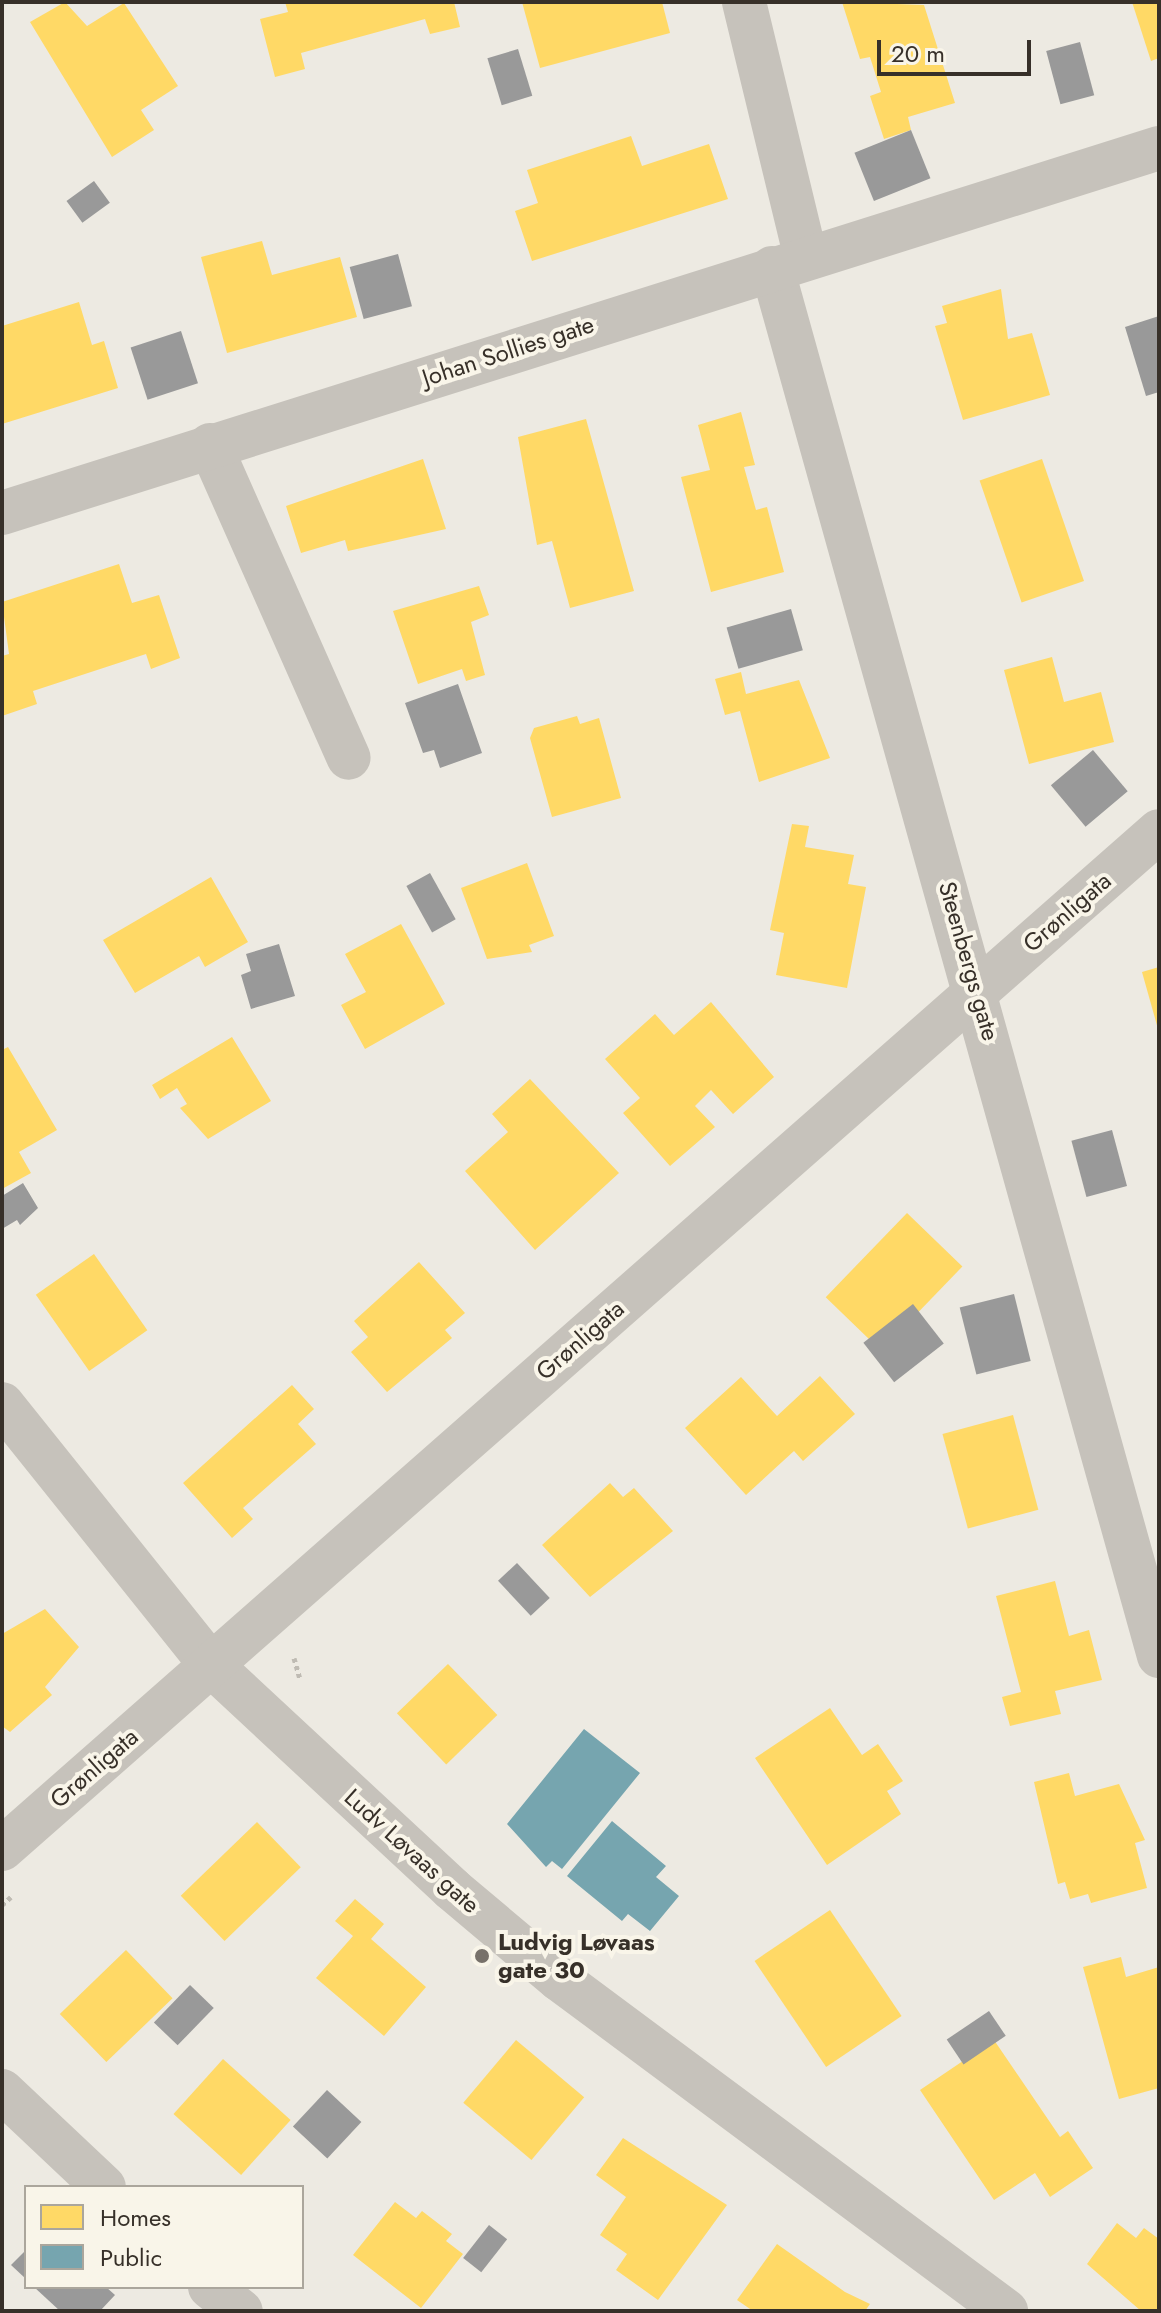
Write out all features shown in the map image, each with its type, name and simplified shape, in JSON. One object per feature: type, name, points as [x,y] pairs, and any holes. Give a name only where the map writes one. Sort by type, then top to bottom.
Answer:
[{"type":"street","points":[[744,2],[789,263]]},
{"type":"street","name":"Johan Sollies gate","points":[[2,513],[1159,148]]},
{"type":"street","name":"Steenbergs gate","points":[[789,263],[978,990],[1159,1656]]},
{"type":"street","points":[[210,445],[349,758]]},
{"type":"street","name":"Grønligata","points":[[2,1849],[1159,831]]},
{"type":"street","name":"Ludv Løvaas gate","points":[[2,1404],[211,1665],[559,1979],[1006,2311]]},
{"type":"street","points":[[2,2091],[102,2185]]},
{"type":"street","points":[[186,2311],[206,2289]]},
{"type":"street","points":[[211,2289],[241,2311]]},
{"type":"building: Homes","points":[[65,2],[87,26],[124,3],[178,86],[141,110],[154,130],[112,157],[30,22]]},
{"type":"building: Homes","points":[[285,2],[454,2],[460,27],[430,34],[425,19],[301,53],[305,69],[275,77],[260,19],[288,12]]},
{"type":"building: Homes","points":[[522,2],[662,2],[670,33],[540,68]]},
{"type":"building: Homes","points":[[842,2],[924,5],[955,103],[908,117],[911,130],[884,139],[870,96],[881,92],[870,57],[860,59]]},
{"type":"building: Homes","points":[[1132,2],[1159,2],[1159,58],[1151,61]]},
{"type":"building: Homes","points":[[631,136],[642,166],[709,144],[728,199],[532,261],[515,211],[538,203],[527,170]]},
{"type":"building: Homes","points":[[262,241],[272,275],[340,257],[357,317],[227,353],[201,257]]},
{"type":"building: Homes","points":[[1001,289],[1008,339],[1032,333],[1050,395],[963,420],[935,326],[947,323],[942,306]]},
{"type":"building: Homes","points":[[79,302],[92,345],[104,341],[118,388],[2,424],[2,326]]},
{"type":"building: Homes","points":[[741,412],[755,465],[744,467],[756,510],[767,507],[784,572],[711,592],[681,477],[710,470],[698,425]]},
{"type":"building: Homes","points":[[586,419],[634,591],[570,608],[552,541],[537,545],[518,437]]},
{"type":"building: Homes","points":[[423,459],[446,529],[348,551],[345,540],[301,553],[286,506]]},
{"type":"building: Homes","points":[[1042,459],[1084,581],[1022,602],[980,480]]},
{"type":"building: Homes","points":[[119,564],[132,603],[159,595],[180,658],[151,669],[146,654],[33,691],[37,704],[2,716],[2,656],[9,654],[2,602]]},
{"type":"building: Homes","points":[[479,586],[489,615],[471,622],[485,675],[466,681],[462,669],[418,684],[393,611]]},
{"type":"building: Homes","points":[[1052,657],[1064,702],[1101,692],[1114,742],[1029,764],[1004,670]]},
{"type":"building: Homes","points":[[741,672],[746,694],[799,680],[830,758],[759,782],[740,711],[725,715],[715,679]]},
{"type":"building: Homes","points":[[577,716],[580,724],[599,718],[621,798],[552,817],[530,738],[534,728]]},
{"type":"building: Homes","points":[[792,824],[809,826],[805,847],[854,855],[848,884],[866,887],[847,988],[776,975],[784,933],[770,930]]},
{"type":"building: Homes","points":[[527,863],[554,936],[529,945],[532,952],[487,959],[461,888]]},
{"type":"building: Homes","points":[[211,877],[248,942],[205,967],[199,956],[135,993],[103,940]]},
{"type":"building: Homes","points":[[401,924],[445,1004],[365,1049],[341,1005],[366,992],[345,954]]},
{"type":"building: Homes","points":[[1159,967],[1159,1029],[1158,1029],[1142,972]]},
{"type":"building: Homes","points":[[711,1002],[774,1077],[733,1114],[711,1090],[695,1106],[715,1127],[670,1166],[623,1113],[640,1098],[605,1059],[655,1014],[674,1035]]},
{"type":"building: Homes","points":[[232,1037],[271,1101],[208,1139],[180,1108],[187,1104],[177,1088],[160,1099],[152,1085]]},
{"type":"building: Homes","points":[[8,1047],[57,1130],[19,1152],[31,1173],[2,1189],[2,1050]]},
{"type":"building: Homes","points":[[530,1079],[619,1173],[535,1250],[465,1171],[508,1132],[492,1114]]},
{"type":"building: Homes","points":[[907,1213],[962,1266],[881,1351],[826,1297]]},
{"type":"building: Homes","points":[[94,1254],[147,1330],[89,1371],[36,1295]]},
{"type":"building: Homes","points":[[419,1262],[465,1313],[445,1330],[452,1338],[387,1392],[351,1352],[368,1337],[354,1321]]},
{"type":"building: Homes","points":[[820,1376],[855,1414],[803,1461],[794,1451],[746,1495],[685,1428],[741,1377],[777,1416]]},
{"type":"building: Homes","points":[[292,1385],[314,1409],[298,1424],[316,1444],[243,1508],[253,1519],[232,1538],[183,1483]]},
{"type":"building: Homes","points":[[1013,1415],[1038,1510],[968,1529],[942,1434]]},
{"type":"building: Homes","points":[[610,1483],[623,1497],[634,1488],[673,1531],[590,1597],[542,1545]]},
{"type":"building: Homes","points":[[1055,1581],[1069,1636],[1089,1630],[1102,1680],[1055,1691],[1061,1714],[1010,1726],[1002,1697],[1021,1692],[996,1596]]},
{"type":"building: Homes","points":[[45,1609],[79,1647],[45,1687],[52,1695],[10,1732],[2,1726],[2,1634]]},
{"type":"building: Homes","points":[[448,1664],[497,1715],[446,1764],[397,1713]]},
{"type":"building: Homes","points":[[830,1708],[862,1755],[878,1744],[903,1781],[887,1791],[901,1814],[827,1865],[755,1758]]},
{"type":"building: Homes","points":[[1069,1773],[1075,1796],[1119,1784],[1145,1840],[1135,1843],[1147,1888],[1091,1903],[1088,1894],[1070,1899],[1065,1882],[1058,1884],[1034,1782]]},
{"type":"building: Homes","points":[[257,1822],[301,1867],[225,1941],[181,1896]]},
{"type":"building: Homes","points":[[355,1899],[384,1924],[371,1939],[426,1987],[384,2036],[316,1978],[353,1936],[335,1921]]},
{"type":"building: Homes","points":[[830,1910],[902,2016],[826,2067],[755,1961]]},
{"type":"building: Homes","points":[[126,1950],[173,1998],[106,2062],[60,2014]]},
{"type":"building: Homes","points":[[1121,1957],[1126,1977],[1159,1967],[1159,2088],[1119,2099],[1083,1967]]},
{"type":"building: Homes","points":[[516,2040],[584,2097],[531,2160],[463,2103]]},
{"type":"building: Homes","points":[[994,2040],[1060,2137],[1068,2131],[1093,2168],[1050,2197],[1035,2173],[994,2200],[920,2090]]},
{"type":"building: Homes","points":[[223,2059],[291,2120],[241,2175],[173,2114]]},
{"type":"building: Homes","points":[[623,2138],[727,2205],[658,2300],[616,2270],[627,2254],[600,2235],[626,2197],[596,2175]]},
{"type":"building: Homes","points":[[395,2202],[416,2218],[422,2211],[452,2234],[446,2241],[463,2254],[421,2308],[353,2255]]},
{"type":"building: Homes","points":[[1117,2223],[1136,2238],[1144,2228],[1159,2239],[1159,2311],[1141,2311],[1087,2264]]},
{"type":"building: Homes","points":[[777,2244],[845,2292],[870,2304],[865,2311],[753,2311],[737,2300]]},
{"type":"building: Public","points":[[584,1729],[640,1773],[562,1869],[552,1861],[546,1867],[507,1824]]},
{"type":"building: Public","points":[[612,1821],[666,1866],[656,1877],[679,1896],[650,1931],[628,1914],[622,1921],[567,1876]]},
{"type":"building: Industry","points":[[1080,42],[1094,95],[1060,104],[1046,51]]},
{"type":"building: Industry","points":[[518,49],[532,96],[502,105],[487,58]]},
{"type":"building: Industry","points":[[911,130],[930,178],[874,201],[854,153]]},
{"type":"building: Industry","points":[[94,181],[110,203],[82,223],[66,201]]},
{"type":"building: Industry","points":[[398,254],[412,306],[364,319],[350,267]]},
{"type":"building: Industry","points":[[1159,316],[1159,392],[1146,396],[1125,327]]},
{"type":"building: Industry","points":[[181,331],[198,383],[148,400],[131,347]]},
{"type":"building: Industry","points":[[791,609],[803,650],[738,669],[727,627]]},
{"type":"building: Industry","points":[[458,684],[482,753],[440,768],[434,750],[423,753],[405,703]]},
{"type":"building: Industry","points":[[1093,750],[1128,791],[1086,827],[1051,785]]},
{"type":"building: Industry","points":[[430,873],[456,919],[432,932],[406,886]]},
{"type":"building: Industry","points":[[279,944],[295,996],[251,1009],[241,975],[251,971],[246,954]]},
{"type":"building: Industry","points":[[1112,1130],[1127,1186],[1086,1197],[1071,1141]]},
{"type":"building: Industry","points":[[23,1183],[38,1208],[20,1225],[17,1220],[2,1229],[2,1196]]},
{"type":"building: Industry","points":[[1014,1294],[1031,1361],[976,1374],[960,1308]]},
{"type":"building: Industry","points":[[913,1304],[944,1343],[894,1382],[863,1343]]},
{"type":"building: Industry","points":[[517,1563],[550,1598],[531,1616],[498,1581]]},
{"type":"building: Industry","points":[[190,1985],[214,2008],[178,2045],[154,2022]]},
{"type":"building: Industry","points":[[989,2011],[1006,2036],[963,2064],[947,2040]]},
{"type":"building: Industry","points":[[327,2090],[361,2122],[327,2159],[293,2127]]},
{"type":"building: Industry","points":[[489,2225],[507,2239],[481,2272],[463,2258]]},
{"type":"building: Industry","points":[[24,2252],[24,2277],[11,2265]]},
{"type":"building: Industry","points":[[36,2289],[108,2289],[115,2295],[100,2311],[60,2311]]},
{"type":"place","name":"Ludvig Løvaas gate 30","points":[[482,1956]]}]
